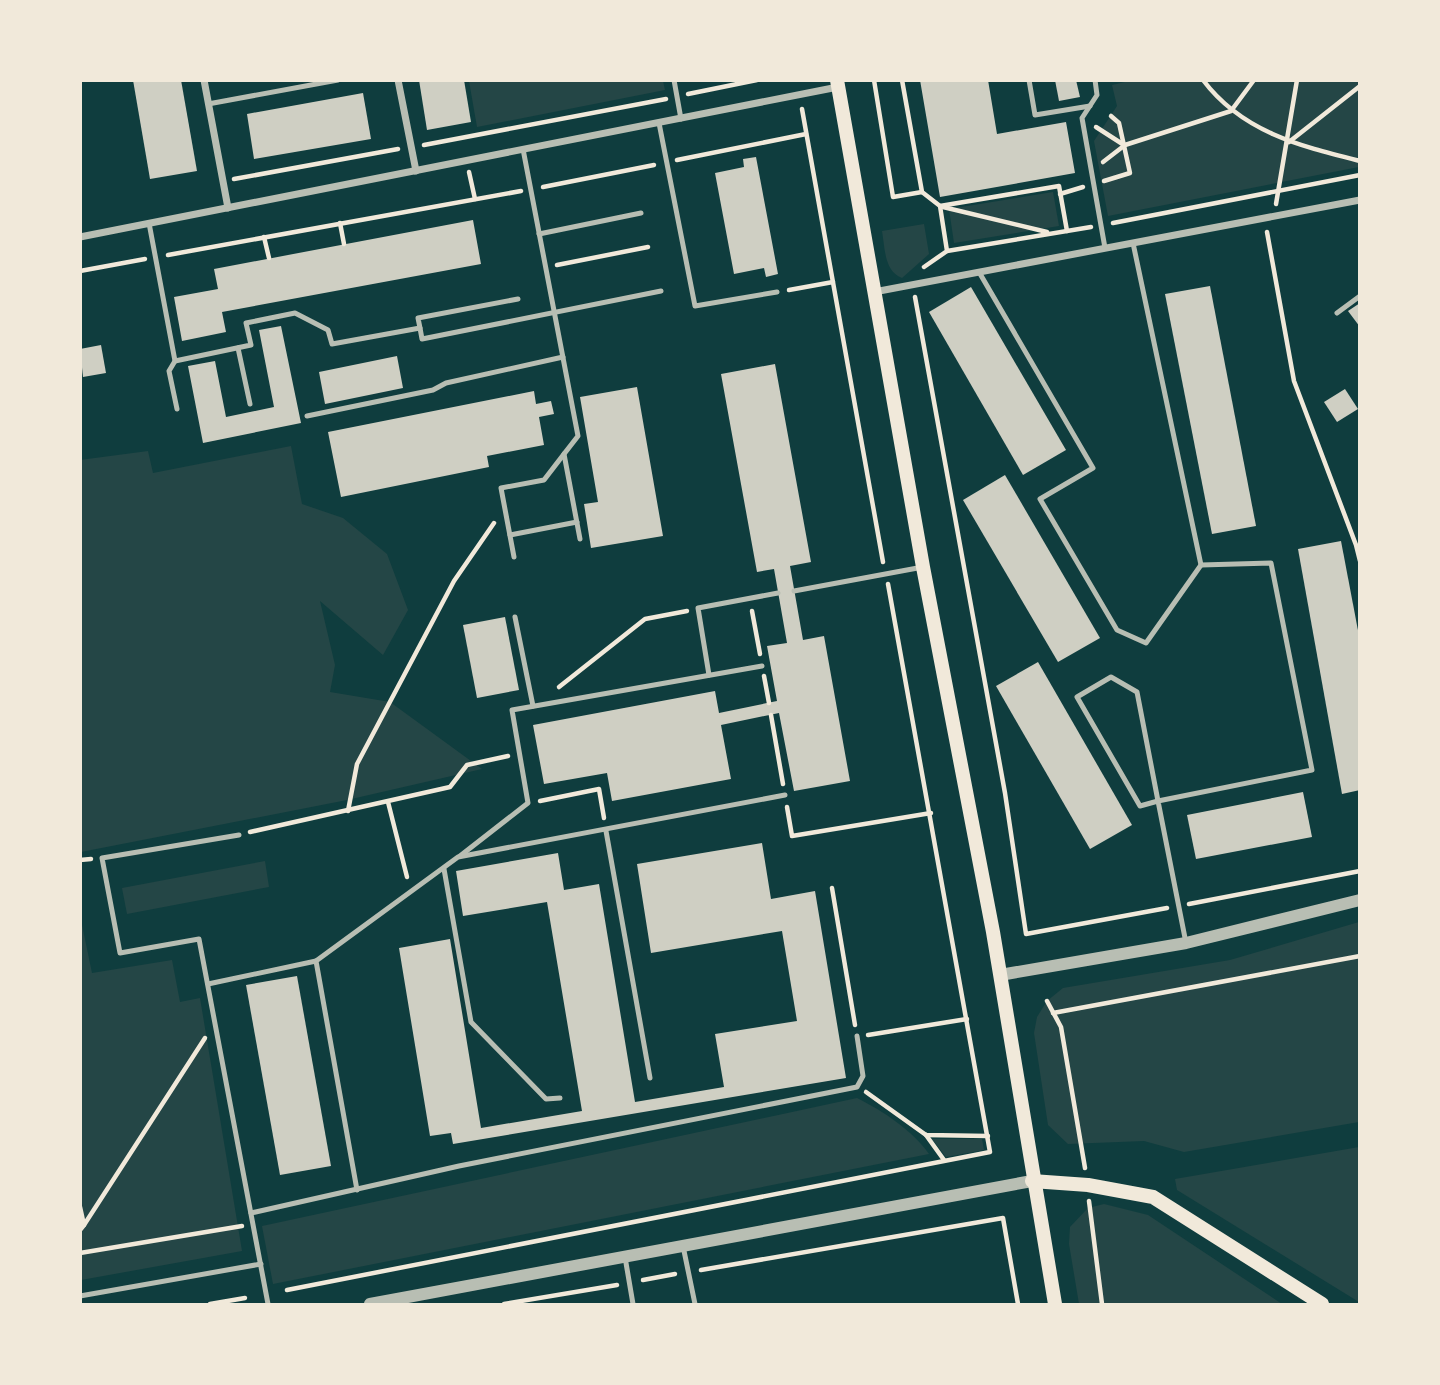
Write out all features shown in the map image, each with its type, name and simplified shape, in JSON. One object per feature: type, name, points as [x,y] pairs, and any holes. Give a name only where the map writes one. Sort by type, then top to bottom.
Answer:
[{"type":"main road","points":[[838,84],[873,292],[1000,975],[1032,1181],[1055,1304]]},
{"type":"main road","points":[[1032,1181],[1088,1185],[1153,1197],[1322,1304]]},
{"type":"street","points":[[204,80],[228,208]]},
{"type":"street","points":[[398,80],[416,171]]},
{"type":"street","points":[[80,237],[800,95],[838,84]]},
{"type":"street","points":[[873,292],[1360,200]]},
{"type":"street","points":[[1000,975],[1186,943],[1360,900]]},
{"type":"street","points":[[370,1304],[1032,1181]]},
{"type":"lane","points":[[208,104],[338,80]]},
{"type":"lane","points":[[674,80],[681,119]]},
{"type":"lane","points":[[1029,80],[1035,115],[1090,106]]},
{"type":"lane","points":[[1095,80],[1097,95],[1082,118],[1105,248]]},
{"type":"lane","points":[[659,123],[695,306],[777,292]]},
{"type":"lane","points":[[514,557],[501,488],[544,480],[578,436],[523,149]]},
{"type":"lane","points":[[539,234],[641,213]]},
{"type":"lane","points":[[149,223],[176,361],[169,372],[177,409]]},
{"type":"lane","points":[[979,272],[1093,468],[1040,499],[1117,630],[1146,643],[1201,565],[1133,243]]},
{"type":"lane","points":[[518,299],[418,318],[422,339],[661,290]]},
{"type":"lane","points":[[1337,313],[1360,296]]},
{"type":"lane","points":[[176,361],[251,345],[246,323],[295,313],[328,330],[332,344],[420,328]]},
{"type":"lane","points":[[238,348],[250,404]]},
{"type":"lane","points":[[307,416],[433,390],[446,383],[563,357]]},
{"type":"lane","points":[[564,454],[580,539]]},
{"type":"lane","points":[[510,535],[577,522]]},
{"type":"lane","points":[[1186,943],[1158,801],[1137,692],[1111,677],[1077,697],[1140,806],[1158,801],[1312,770],[1271,563],[1201,565]]},
{"type":"lane","points":[[794,591],[923,567]]},
{"type":"lane","points":[[709,676],[698,608],[778,593]]},
{"type":"lane","points":[[515,617],[533,706]]},
{"type":"lane","points":[[208,984],[316,961],[444,869],[528,803],[512,709],[762,666]]},
{"type":"lane","points":[[458,858],[785,795]]},
{"type":"lane","points":[[606,831],[650,1078]]},
{"type":"lane","points":[[239,835],[102,858],[120,953],[199,939],[268,1304]]},
{"type":"lane","points":[[444,869],[471,1022],[546,1099],[560,1098]]},
{"type":"lane","points":[[316,961],[357,1189]]},
{"type":"lane","points":[[251,1213],[459,1166],[857,1087],[863,1076],[856,1036]]},
{"type":"lane","points":[[683,1246],[695,1304]]},
{"type":"lane","points":[[625,1257],[633,1304]]},
{"type":"lane","points":[[80,1296],[261,1264]]},
{"type":"path","points":[[224,186],[232,180],[463,140],[757,80]]},
{"type":"path","points":[[874,80],[893,197],[922,192]]},
{"type":"path","points":[[902,80],[922,192],[940,206],[1051,233]]},
{"type":"path","points":[[1203,80],[1231,111],[1288,143],[1360,161]]},
{"type":"path","points":[[1082,118],[1125,145],[1231,111],[1254,80]]},
{"type":"path","points":[[1281,191],[1297,80]]},
{"type":"path","points":[[1288,143],[1360,86]]},
{"type":"path","points":[[287,1290],[990,1152],[800,95]]},
{"type":"path","points":[[1060,194],[1130,173],[1119,123],[1111,116]]},
{"type":"path","points":[[80,271],[530,189],[806,134]]},
{"type":"path","points":[[1026,934],[1005,793],[911,276],[947,251],[1101,225],[1360,175]]},
{"type":"path","points":[[940,206],[1059,186],[1067,230]]},
{"type":"path","points":[[940,206],[947,251]]},
{"type":"path","points":[[340,223],[344,244]]},
{"type":"path","points":[[1267,231],[1294,381],[1360,561]]},
{"type":"path","points":[[264,237],[268,258]]},
{"type":"path","points":[[546,268],[648,247]]},
{"type":"path","points":[[777,292],[832,282]]},
{"type":"path","points":[[348,811],[358,764],[454,581],[505,507]]},
{"type":"path","points":[[533,706],[645,619],[698,608]]},
{"type":"path","points":[[771,715],[792,836],[931,813]]},
{"type":"path","points":[[260,830],[450,787],[467,765],[519,754]]},
{"type":"path","points":[[528,803],[599,789],[606,831]]},
{"type":"path","points":[[388,802],[405,874],[416,889]]},
{"type":"path","points":[[832,888],[856,1036],[967,1019]]},
{"type":"path","points":[[1053,1013],[1360,956]]},
{"type":"path","points":[[1046,1001],[1061,1027],[1074,1091],[1102,1304]]},
{"type":"path","points":[[82,1228],[215,1023]]},
{"type":"path","points":[[857,1087],[926,1135],[944,1160]]},
{"type":"path","points":[[926,1135],[988,1136]]},
{"type":"path","points":[[80,1207],[82,1228]]},
{"type":"path","points":[[504,1304],[1003,1217],[1018,1304]]},
{"type":"path","points":[[80,1253],[253,1224]]},
{"type":"path","points":[[210,1304],[245,1298]]},
{"type":"shaded area","points":[[469,81],[663,81],[665,90],[477,127]]},
{"type":"shaded area","points":[[1129,81],[1359,81],[1359,167],[1108,216],[1094,141],[1117,106],[1112,85]]},
{"type":"shaded area","points":[[1053,192],[1059,226],[954,243],[949,209]]},
{"type":"shaded area","points":[[924,224],[929,254],[902,278],[896,275],[889,265],[882,231]]},
{"type":"shaded area","points":[[291,446],[302,504],[343,518],[387,554],[408,610],[383,655],[320,601],[335,665],[330,692],[390,702],[482,769],[347,800],[81,852],[80,460],[148,451],[153,473]]},
{"type":"shaded area","points":[[265,861],[269,887],[127,914],[122,888]]},
{"type":"shaded area","points":[[80,915],[92,973],[172,960],[180,1002],[200,998],[242,1251],[81,1280]]},
{"type":"shaded area","points":[[1359,922],[1359,1122],[1184,1152],[1144,1141],[1068,1144],[1048,1125],[1034,1033],[1037,1017],[1047,1001],[1063,988],[1230,960]]},
{"type":"shaded area","points":[[857,1098],[896,1122],[929,1154],[273,1284],[262,1226]]},
{"type":"shaded area","points":[[932,1139],[982,1139],[984,1150],[946,1157]]},
{"type":"shaded area","points":[[1359,1147],[1359,1302],[1177,1190],[1175,1179]]},
{"type":"shaded area","points":[[1104,1204],[1148,1215],[1282,1304],[1079,1304],[1069,1244],[1070,1227],[1088,1208]]},
{"type":"building","points":[[133,80],[181,80],[197,171],[150,179]]},
{"type":"building","points":[[419,80],[464,80],[471,122],[427,130]]},
{"type":"building","points":[[920,80],[988,80],[997,134],[1066,122],[1075,173],[940,197]]},
{"type":"building","points":[[1055,80],[1076,80],[1080,97],[1059,101]]},
{"type":"building","points":[[363,93],[371,139],[254,159],[247,114]]},
{"type":"building","points":[[756,157],[778,274],[766,277],[764,268],[734,274],[715,173],[744,167],[743,159]]},
{"type":"building","points":[[473,220],[481,264],[222,312],[226,332],[182,341],[174,297],[218,289],[214,269]]},
{"type":"building","points":[[1210,286],[1256,526],[1212,534],[1165,294]]},
{"type":"building","points":[[971,287],[1066,450],[1023,475],[929,312]]},
{"type":"building","points":[[1360,303],[1360,327],[1348,311]]},
{"type":"building","points":[[281,326],[301,423],[203,443],[188,366],[215,361],[226,417],[274,407],[259,330]]},
{"type":"building","points":[[101,345],[106,373],[83,377],[80,349]]},
{"type":"building","points":[[397,356],[403,388],[325,404],[319,372]]},
{"type":"building","points":[[775,364],[811,562],[790,566],[803,640],[824,636],[850,781],[794,791],[779,713],[721,725],[731,779],[612,801],[607,773],[544,784],[533,725],[715,691],[719,713],[777,701],[767,646],[787,643],[774,569],[757,572],[721,374]]},
{"type":"building","points":[[637,387],[663,536],[591,548],[584,504],[598,502],[580,397]]},
{"type":"building","points":[[1345,389],[1358,409],[1337,422],[1324,402]]},
{"type":"building","points":[[534,391],[536,404],[551,401],[554,414],[539,417],[544,445],[487,456],[489,467],[341,497],[328,432]]},
{"type":"building","points":[[1005,475],[1100,638],[1058,662],[963,500]]},
{"type":"building","points":[[1341,541],[1360,641],[1360,790],[1342,794],[1298,549]]},
{"type":"building","points":[[505,617],[519,690],[477,698],[463,625]]},
{"type":"building","points":[[1038,662],[1132,825],[1090,849],[996,686]]},
{"type":"building","points":[[1303,792],[1312,837],[1196,859],[1187,815]]},
{"type":"building","points":[[762,843],[771,899],[815,891],[846,1078],[453,1144],[451,1133],[430,1136],[399,948],[450,939],[481,1128],[582,1111],[547,902],[463,916],[456,871],[558,853],[564,890],[599,884],[635,1102],[724,1087],[715,1034],[797,1021],[782,931],[651,953],[637,864]]},
{"type":"building","points":[[297,976],[331,1166],[280,1175],[246,985]]}]
